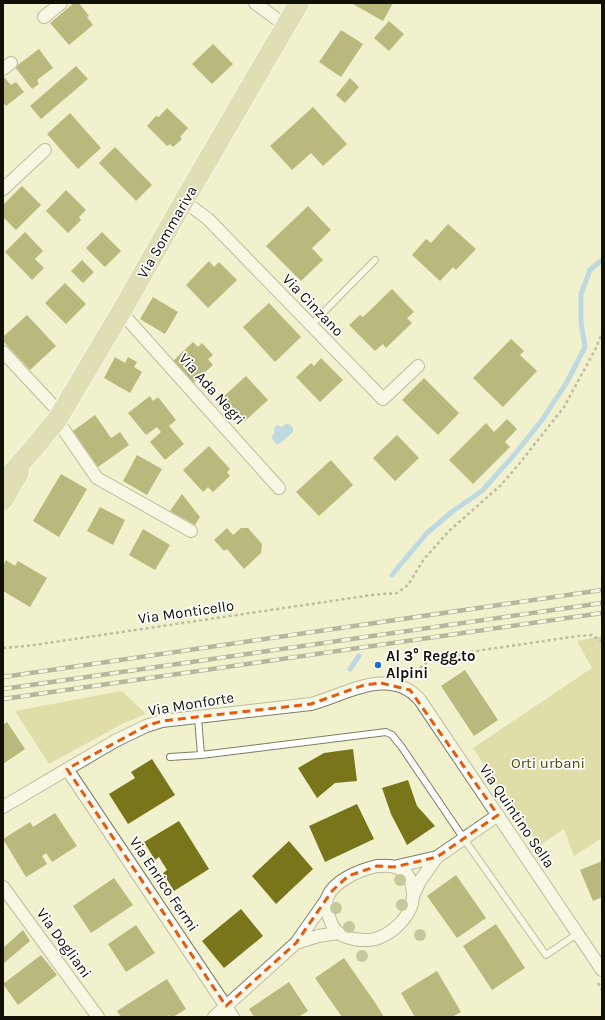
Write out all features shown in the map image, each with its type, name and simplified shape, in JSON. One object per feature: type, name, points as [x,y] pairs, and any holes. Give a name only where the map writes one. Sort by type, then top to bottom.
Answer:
[{"type":"main road","name":"Via Sommariva","points":[[3,482],[27,456],[59,417],[299,3]]},
{"type":"main road","name":"Via Sommariva","points":[[3,500],[27,456]]},
{"type":"street","points":[[44,17],[61,3]]},
{"type":"street","points":[[255,3],[286,26]]},
{"type":"street","points":[[3,189],[45,150]]},
{"type":"street","name":"Via Cinzano","points":[[184,201],[208,219],[382,399],[418,366]]},
{"type":"street","name":"Via Ada Negri","points":[[121,312],[279,488]]},
{"type":"street","points":[[3,352],[59,417],[97,478],[191,531]]},
{"type":"street","name":"Via Monforte","points":[[3,807],[109,745],[146,726],[162,722],[311,704],[327,700],[364,685],[381,683],[405,688]]},
{"type":"street","name":"Via Quintino Sella","points":[[405,688],[420,700],[498,815],[577,934],[598,974]]},
{"type":"street","name":"Via Enrico Fermi","points":[[67,769],[233,1017]]},
{"type":"street","points":[[412,899],[420,881],[438,857],[498,815]]},
{"type":"street","points":[[214,1017],[296,943],[332,891],[348,876],[377,866],[394,866],[438,857]]},
{"type":"street","points":[[296,943],[318,936],[338,934],[347,938],[373,940],[393,930],[410,910],[412,899],[412,888],[408,877],[405,873],[394,866]]},
{"type":"street","name":"Via Dogliani","points":[[3,887],[98,1017]]},
{"type":"street","points":[[327,899],[328,914],[332,925],[338,934]]},
{"type":"lane","points":[[310,326],[375,260]]},
{"type":"lane","points":[[198,718],[201,756]]},
{"type":"lane","points":[[170,757],[201,756],[386,732],[392,735],[401,746],[464,839],[546,955],[577,934]]},
{"type":"path","name":"Via Monticello","points":[[3,648],[27,646],[372,595],[397,593],[408,585],[424,559],[449,532],[501,485],[544,434],[564,407],[596,348],[602,333]]},
{"type":"path","points":[[405,688],[417,670],[430,661],[476,651],[578,636],[592,636],[602,642]]},
{"type":"path","points":[[598,974],[602,990]]},
{"type":"highlighted area","points":[[381,683],[410,690],[498,815],[437,857],[394,867],[377,866],[348,876],[332,891],[296,943],[226,1006],[67,769],[146,726],[162,721],[311,704],[364,685]]},
{"type":"green space","name":"Orti urbani","points":[[602,636],[602,838],[574,856],[564,829],[539,846],[473,748],[592,668],[577,641]]},
{"type":"green space","points":[[122,691],[146,714],[122,724],[49,764],[15,711]]},
{"type":"water","points":[[289,424],[293,428],[293,432],[279,444],[276,444],[272,438],[275,432],[275,427],[277,425],[282,427]]},
{"type":"building","points":[[74,3],[79,3],[89,16],[87,17],[93,25],[69,45],[50,23]]},
{"type":"building","points":[[351,3],[393,3],[383,21]]},
{"type":"building","points":[[389,21],[404,34],[389,51],[374,38]]},
{"type":"building","points":[[341,30],[363,44],[341,77],[319,62]]},
{"type":"building","points":[[213,44],[233,64],[212,84],[192,64]]},
{"type":"building","points":[[39,49],[53,68],[37,80],[39,84],[32,89],[15,67]]},
{"type":"building","points":[[76,66],[88,79],[41,119],[30,106]]},
{"type":"building","points":[[3,76],[11,85],[16,82],[24,92],[6,106],[3,102]]},
{"type":"building","points":[[350,78],[359,87],[345,103],[336,95]]},
{"type":"building","points":[[313,107],[347,144],[323,166],[311,153],[292,170],[270,146]]},
{"type":"building","points":[[167,108],[188,128],[180,137],[182,139],[173,147],[170,144],[167,146],[147,126],[156,116],[159,117]]},
{"type":"building","points":[[70,113],[101,148],[78,169],[47,134]]},
{"type":"building","points":[[115,147],[152,185],[136,201],[99,163]]},
{"type":"building","points":[[22,186],[41,205],[16,230],[3,217],[3,205]]},
{"type":"building","points":[[66,190],[86,210],[79,217],[81,220],[68,233],[46,211]]},
{"type":"building","points":[[308,206],[331,230],[312,248],[323,260],[301,281],[266,246]]},
{"type":"building","points":[[448,224],[476,249],[456,270],[453,267],[440,281],[412,255],[426,239],[431,243]]},
{"type":"building","points":[[25,232],[43,251],[35,259],[44,268],[32,280],[5,252]]},
{"type":"building","points":[[102,232],[121,251],[105,267],[86,248]]},
{"type":"building","points":[[82,260],[94,272],[83,283],[71,271]]},
{"type":"building","points":[[209,261],[214,267],[219,262],[237,280],[208,308],[186,285]]},
{"type":"building","points":[[65,283],[86,304],[66,324],[45,303]]},
{"type":"building","points":[[392,289],[414,312],[407,318],[412,323],[386,348],[383,344],[375,351],[349,325],[360,315],[363,317]]},
{"type":"building","points":[[153,297],[178,312],[165,334],[140,319]]},
{"type":"building","points":[[269,303],[301,337],[275,362],[243,327]]},
{"type":"building","points":[[27,315],[56,346],[30,370],[3,341],[3,337]]},
{"type":"building","points":[[511,339],[524,351],[520,355],[537,371],[503,407],[473,378]]},
{"type":"building","points":[[193,342],[198,347],[202,343],[213,355],[208,359],[213,365],[193,383],[173,361]]},
{"type":"building","points":[[115,357],[125,363],[128,357],[137,362],[134,367],[142,372],[130,393],[104,378]]},
{"type":"building","points":[[321,358],[343,380],[320,402],[296,377],[311,363],[314,366]]},
{"type":"building","points":[[246,376],[268,400],[245,421],[223,397]]},
{"type":"building","points":[[424,378],[459,413],[438,435],[402,400]]},
{"type":"building","points":[[150,396],[153,401],[158,397],[176,420],[169,426],[184,444],[165,460],[150,442],[161,432],[157,427],[146,435],[128,413]]},
{"type":"building","points":[[95,415],[111,438],[120,432],[129,445],[98,467],[73,431]]},
{"type":"building","points":[[507,419],[517,429],[505,442],[510,447],[473,484],[449,460],[486,423],[494,432]]},
{"type":"building","points":[[397,435],[419,458],[395,481],[373,458]]},
{"type":"building","points":[[209,446],[230,469],[227,472],[230,476],[213,492],[208,487],[203,492],[183,470]]},
{"type":"building","points":[[137,455],[162,469],[147,495],[123,481]]},
{"type":"building","points":[[331,460],[353,485],[319,516],[296,492]]},
{"type":"building","points":[[61,474],[87,489],[59,537],[33,521]]},
{"type":"building","points":[[182,494],[200,517],[195,525],[170,511]]},
{"type":"building","points":[[100,507],[125,520],[113,545],[87,531]]},
{"type":"building","points":[[227,528],[233,535],[241,528],[248,528],[262,544],[261,553],[244,569],[227,549],[224,551],[214,540]]},
{"type":"building","points":[[143,529],[170,545],[155,570],[129,555]]},
{"type":"building","points":[[6,560],[15,566],[18,561],[47,578],[30,607],[3,591],[3,566]]},
{"type":"building","points":[[465,670],[498,720],[474,736],[441,686]]},
{"type":"building","points":[[7,722],[25,749],[3,764],[3,725]]},
{"type":"building","points":[[353,749],[357,781],[335,783],[317,798],[298,768],[324,753]]},
{"type":"building","points":[[152,759],[175,795],[128,824],[109,794],[135,778],[131,772]]},
{"type":"building","points":[[408,780],[417,806],[435,826],[407,845],[391,814],[382,788]]},
{"type":"building","points":[[357,804],[374,839],[325,862],[309,826]]},
{"type":"building","points":[[55,813],[77,846],[52,862],[46,853],[42,856],[47,864],[26,877],[3,839],[30,822],[33,827]]},
{"type":"building","points":[[179,821],[209,869],[174,891],[163,873],[167,870],[159,857],[155,860],[144,842]]},
{"type":"building","points":[[289,841],[313,869],[276,904],[252,876]]},
{"type":"building","points":[[602,861],[602,897],[593,901],[580,870]]},
{"type":"building","points":[[456,875],[486,918],[457,938],[427,896]]},
{"type":"building","points":[[114,878],[133,905],[91,933],[73,906]]},
{"type":"building","points":[[241,909],[263,936],[224,968],[202,941]]},
{"type":"building","points":[[496,924],[525,968],[492,990],[463,946]]},
{"type":"building","points":[[136,925],[155,953],[126,972],[108,944]]},
{"type":"building","points":[[23,930],[30,941],[3,964],[3,948]]},
{"type":"building","points":[[41,955],[57,975],[18,1005],[3,984]]},
{"type":"building","points":[[344,958],[384,1017],[342,1017],[315,978]]},
{"type":"building","points":[[437,971],[461,1012],[452,1017],[415,1017],[401,993]]},
{"type":"building","points":[[167,979],[186,1009],[173,1017],[170,1017],[169,1015],[166,1017],[121,1017],[117,1011]]},
{"type":"building","points":[[289,982],[308,1011],[298,1017],[254,1017],[249,1009]]},
{"type":"waterway","points":[[392,575],[427,533],[453,511],[482,491],[515,454],[542,420],[567,382],[585,347],[581,323],[581,294],[590,270],[602,260]]},
{"type":"waterway","points":[[350,669],[359,656]]},
{"type":"railway","points":[[3,677],[602,590]]},
{"type":"railway","points":[[3,689],[602,603]]},
{"type":"railway","points":[[3,699],[602,613]]},
{"type":"place","name":"Al 3° Regg.to Alpini","points":[[378,665]]}]
